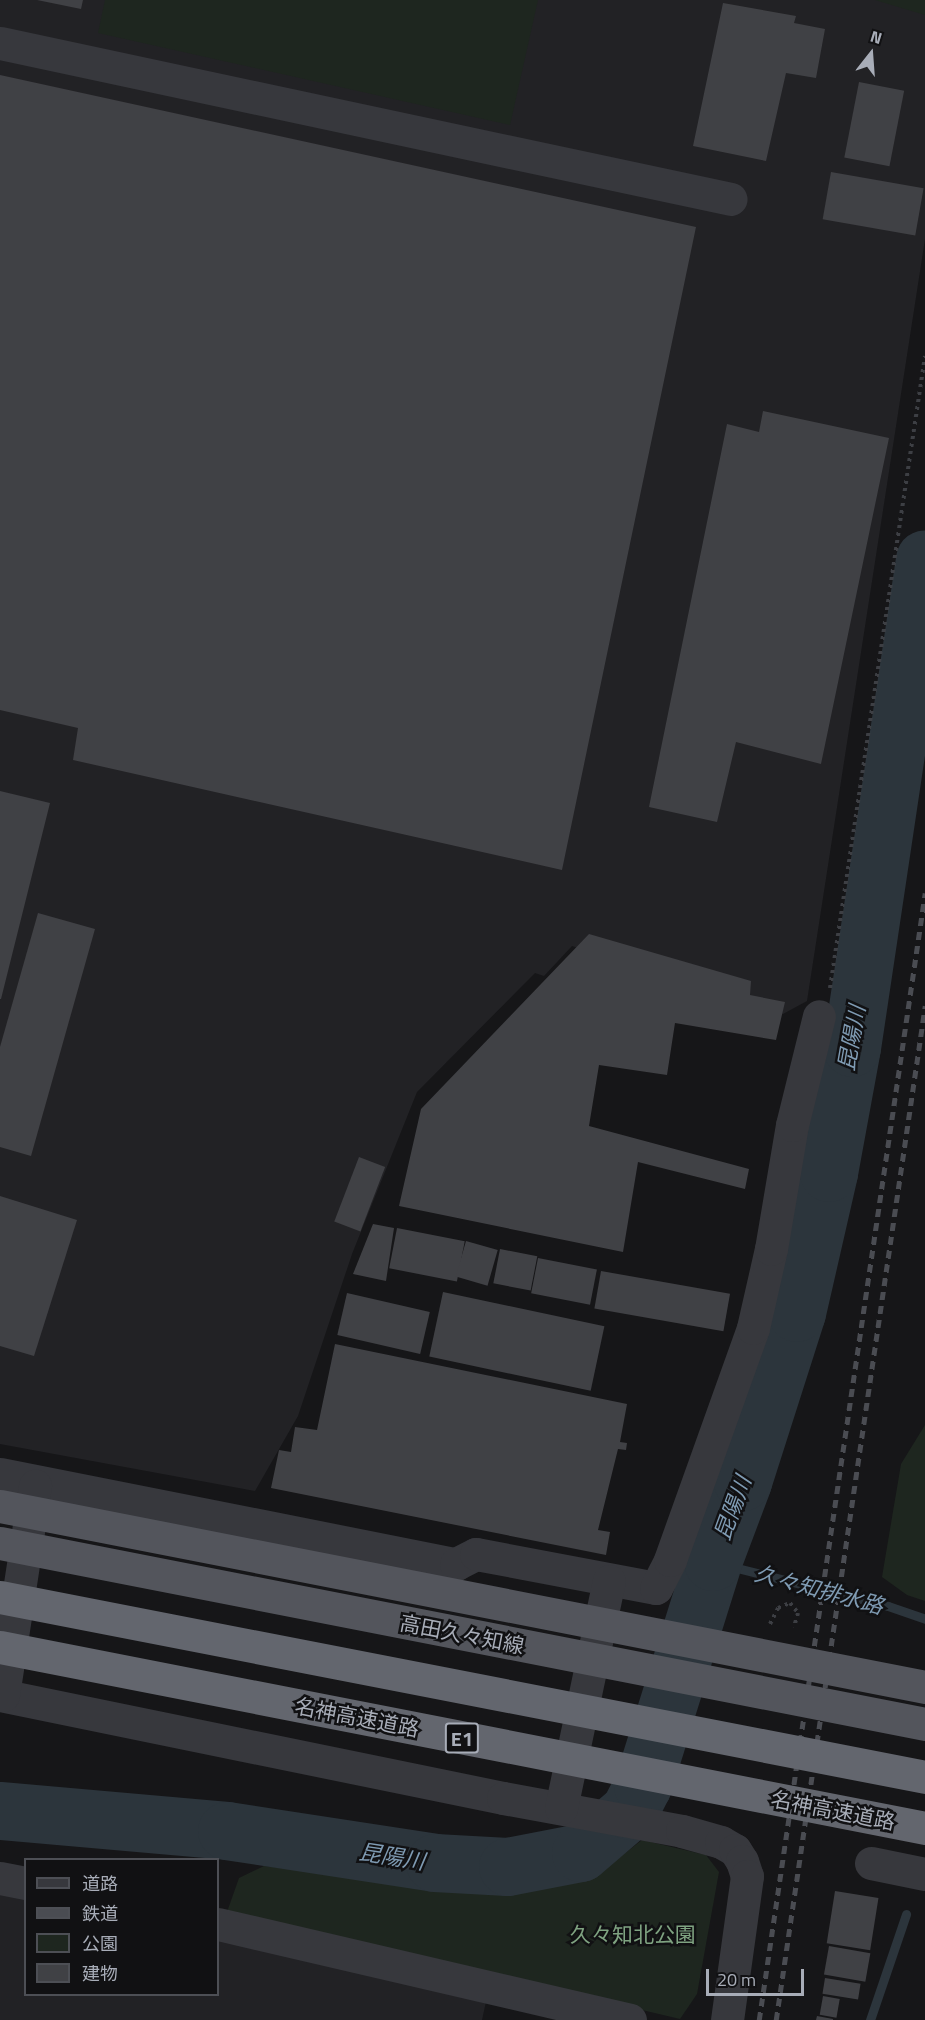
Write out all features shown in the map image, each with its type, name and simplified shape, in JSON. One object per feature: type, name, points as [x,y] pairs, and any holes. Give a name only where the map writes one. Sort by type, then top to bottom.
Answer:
[{"type":"highway","name":"E1","points":[[0,1597],[925,1777]]},
{"type":"highway","name":"名神高速道路","points":[[0,1647],[925,1828]]},
{"type":"main road","name":"高田久々知線","points":[[0,1506],[925,1687]]},
{"type":"main road","name":"高田久々知線","points":[[0,1543],[925,1724]]},
{"type":"street","points":[[0,43],[731,199]]},
{"type":"street","points":[[0,1474],[456,1564],[476,1554],[609,1581],[656,1588],[670,1560],[753,1328],[771,1249],[792,1125],[819,1016]]},
{"type":"street","points":[[35,1481],[1,1695],[644,1824],[721,1842],[735,1850],[747,1876],[727,2020]]},
{"type":"street","points":[[575,1811],[609,1581]]},
{"type":"street","points":[[871,1863],[925,1874]]},
{"type":"street","points":[[0,1878],[24,1883]]},
{"type":"street","points":[[219,1924],[552,2012],[630,2020]]},
{"type":"path","points":[[819,1016],[833,980],[925,356]]},
{"type":"path","points":[[765,1633],[778,1608],[790,1603],[798,1613],[793,1631]]},
{"type":"shaded area","points":[[0,0],[925,0],[925,239],[807,1001],[783,1014],[572,946],[544,976],[535,973],[417,1092],[352,1254],[298,1416],[255,1491],[0,1444]]},
{"type":"shaded area","points":[[0,1879],[24,1885],[24,1996],[219,1996],[219,1928],[489,1988],[482,2020],[0,2020]]},
{"type":"green space","points":[[105,0],[538,0],[510,125],[98,33]]},
{"type":"green space","points":[[875,0],[925,0],[925,15]]},
{"type":"green space","points":[[925,1425],[925,1601],[907,1595],[882,1577],[901,1464]]},
{"type":"green space","name":"久々知北公園","points":[[642,1840],[706,1855],[719,1872],[697,1994],[680,2019],[227,1912],[239,1878],[264,1866],[489,1889],[534,1889],[583,1877],[615,1861]]},
{"type":"building","points":[[37,0],[83,0],[81,9]]},
{"type":"building","points":[[723,3],[796,16],[794,23],[825,29],[816,78],[786,73],[766,161],[693,146]]},
{"type":"building","points":[[0,75],[696,227],[562,870],[73,760],[78,728],[0,710]]},
{"type":"building","points":[[859,82],[904,91],[889,166],[844,158]]},
{"type":"building","points":[[831,172],[924,188],[915,236],[823,219]]},
{"type":"building","points":[[763,411],[889,438],[821,764],[736,742],[717,822],[649,807],[727,424],[759,432]]},
{"type":"building","points":[[0,791],[50,803],[1,999],[0,999]]},
{"type":"building","points":[[38,913],[95,929],[31,1156],[0,1147],[0,1047]]},
{"type":"building","points":[[589,934],[751,981],[750,995],[785,1002],[776,1040],[675,1023],[667,1075],[599,1065],[589,1126],[749,1169],[745,1189],[638,1162],[623,1252],[399,1206],[421,1109]]},
{"type":"building","points":[[359,1157],[385,1167],[360,1231],[334,1221]]},
{"type":"building","points":[[0,1196],[77,1220],[34,1356],[0,1346]]},
{"type":"building","points":[[373,1224],[394,1228],[386,1281],[353,1274]]},
{"type":"building","points":[[397,1228],[465,1241],[457,1281],[389,1268]]},
{"type":"building","points":[[466,1241],[498,1250],[488,1286],[456,1277]]},
{"type":"building","points":[[500,1249],[537,1256],[531,1291],[493,1283]]},
{"type":"building","points":[[538,1258],[597,1269],[590,1305],[531,1293]]},
{"type":"building","points":[[601,1271],[730,1294],[723,1331],[594,1308]]},
{"type":"building","points":[[443,1292],[604,1326],[591,1391],[429,1357]]},
{"type":"building","points":[[347,1293],[430,1312],[420,1354],[337,1335]]},
{"type":"building","points":[[335,1344],[627,1404],[620,1442],[627,1443],[626,1450],[618,1449],[598,1530],[610,1532],[606,1555],[271,1488],[279,1450],[291,1452],[295,1427],[317,1430]]},
{"type":"building","points":[[835,1891],[878,1898],[870,1950],[827,1943]]},
{"type":"building","points":[[829,1946],[870,1953],[865,1982],[824,1975]]},
{"type":"building","points":[[825,1978],[861,1984],[858,1999],[822,1994]]},
{"type":"building","points":[[823,1996],[840,1999],[836,2018],[820,2015]]},
{"type":"building","points":[[817,2016],[833,2019],[833,2020],[816,2020]]},
{"type":"waterway","name":"昆陽川","points":[[0,1811],[227,1831],[435,1863],[508,1867],[581,1853],[630,1811],[643,1786],[713,1562],[743,1482],[797,1313],[829,1173],[852,1048],[925,559]]},
{"type":"waterway","name":"久々知排水路","points":[[713,1562],[888,1606],[925,1619]]},
{"type":"waterway","points":[[870,2020],[906,1914]]},
{"type":"railway","points":[[759,2020],[925,893]]},
{"type":"railway","points":[[776,2020],[925,1006]]}]
